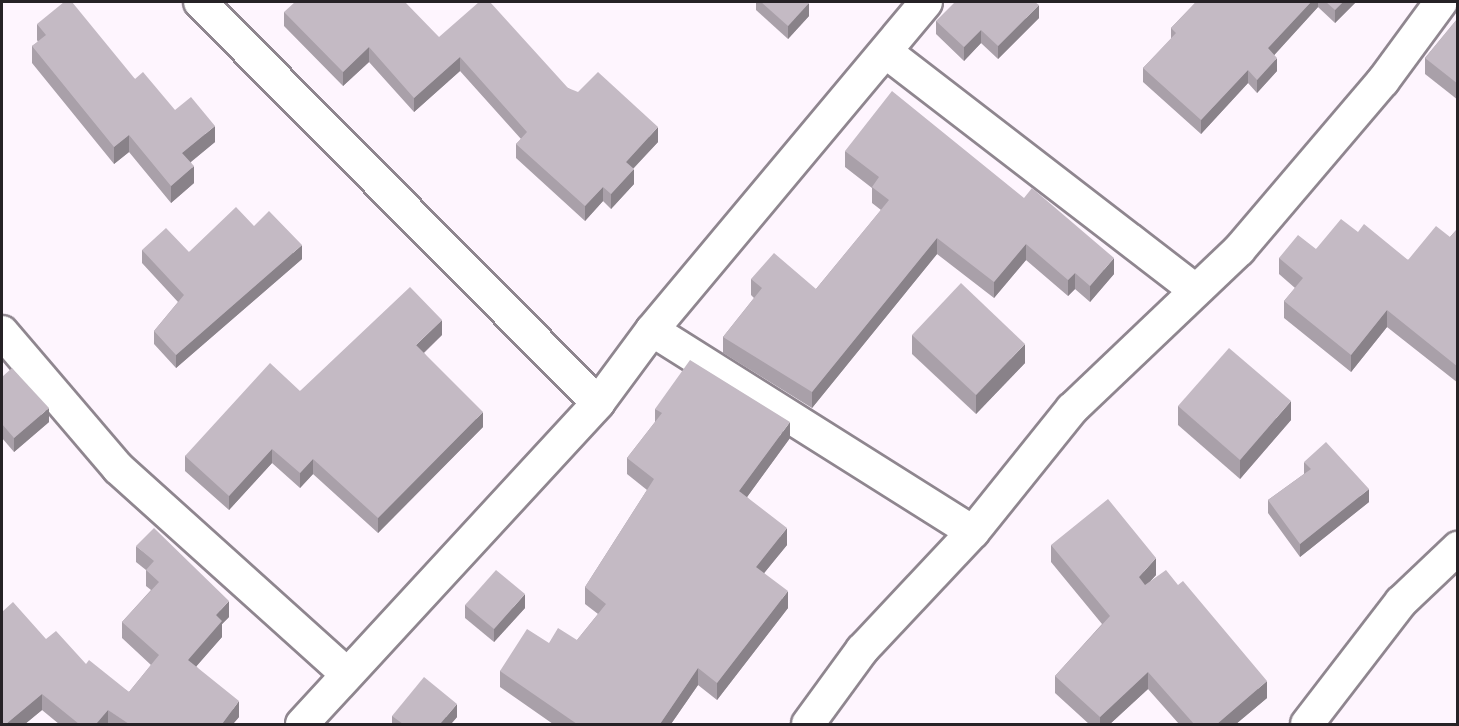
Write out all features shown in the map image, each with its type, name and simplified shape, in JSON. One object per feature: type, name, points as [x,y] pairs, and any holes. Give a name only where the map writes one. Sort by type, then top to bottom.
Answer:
[{"type":"street","points":[[200,2],[598,403]]},
{"type":"street","points":[[302,724],[598,403],[652,330],[926,2]]},
{"type":"street","points":[[808,724],[862,650],[973,532],[1071,409],[1193,288],[1254,232],[1383,81],[1441,2]]},
{"type":"street","points":[[886,51],[1193,288]]},
{"type":"street","points":[[652,330],[973,532]]},
{"type":"street","points":[[2,332],[118,468],[347,674]]},
{"type":"street","points":[[1307,724],[1401,602],[1458,548]]},
{"type":"building","points":[[64,2],[72,2],[135,79],[143,72],[175,110],[191,97],[215,126],[182,153],[194,166],[171,186],[129,135],[114,147],[32,46],[46,35],[37,24]]},
{"type":"building","points":[[295,2],[405,2],[439,37],[479,2],[490,2],[568,88],[578,92],[598,72],[658,127],[626,162],[634,169],[611,194],[603,187],[585,206],[516,144],[527,132],[460,57],[414,98],[369,47],[343,72],[284,12]]},
{"type":"building","points":[[761,2],[808,2],[809,3],[788,26]]},
{"type":"building","points":[[955,2],[1035,2],[1039,5],[998,46],[981,30],[964,47],[936,21]]},
{"type":"building","points":[[1196,2],[1311,2],[1268,48],[1277,58],[1257,80],[1248,70],[1201,120],[1143,68],[1176,33],[1171,28]]},
{"type":"building","points":[[1326,2],[1343,2],[1335,10]]},
{"type":"building","points":[[1458,18],[1458,84],[1425,58]]},
{"type":"building","points":[[892,91],[1024,198],[1032,188],[1114,258],[1090,286],[1075,273],[1068,280],[1026,244],[994,282],[937,238],[812,392],[723,337],[762,288],[751,279],[774,253],[816,289],[889,200],[872,187],[879,177],[845,151]]},
{"type":"building","points":[[236,207],[254,226],[269,211],[302,245],[176,355],[154,331],[184,295],[142,250],[166,228],[189,252]]},
{"type":"building","points":[[1341,219],[1358,232],[1364,224],[1408,260],[1436,226],[1450,237],[1458,228],[1458,367],[1387,310],[1351,355],[1284,301],[1303,278],[1279,258],[1298,235],[1316,249]]},
{"type":"building","points":[[961,283],[1025,344],[976,395],[912,335]]},
{"type":"building","points":[[410,287],[442,320],[416,345],[483,412],[378,518],[313,459],[300,473],[272,449],[229,496],[185,456],[270,363],[300,391]]},
{"type":"building","points":[[1229,348],[1291,401],[1240,460],[1178,406]]},
{"type":"building","points":[[690,360],[790,422],[739,491],[787,528],[756,567],[788,591],[717,683],[698,668],[660,724],[577,724],[500,671],[527,629],[549,643],[558,628],[577,640],[606,604],[585,587],[654,479],[627,458],[662,413],[655,409]]},
{"type":"building","points":[[12,368],[49,408],[14,438],[2,424],[2,377]]},
{"type":"building","points":[[1326,442],[1369,489],[1300,544],[1268,500],[1311,469],[1304,462]]},
{"type":"building","points":[[1108,499],[1156,558],[1139,577],[1145,585],[1166,570],[1178,585],[1183,581],[1267,681],[1217,724],[1194,724],[1148,672],[1100,717],[1055,676],[1110,616],[1051,545]]},
{"type":"building","points":[[154,528],[229,601],[216,615],[222,621],[188,660],[239,701],[222,724],[129,724],[108,710],[96,724],[79,724],[42,694],[6,724],[2,724],[2,612],[13,602],[46,639],[56,631],[86,664],[89,660],[129,692],[159,655],[122,622],[159,582],[146,570],[154,561],[136,546]]},
{"type":"building","points":[[496,570],[525,594],[494,629],[465,605]]},
{"type":"building","points":[[424,677],[457,704],[440,724],[403,724],[392,716]]}]
